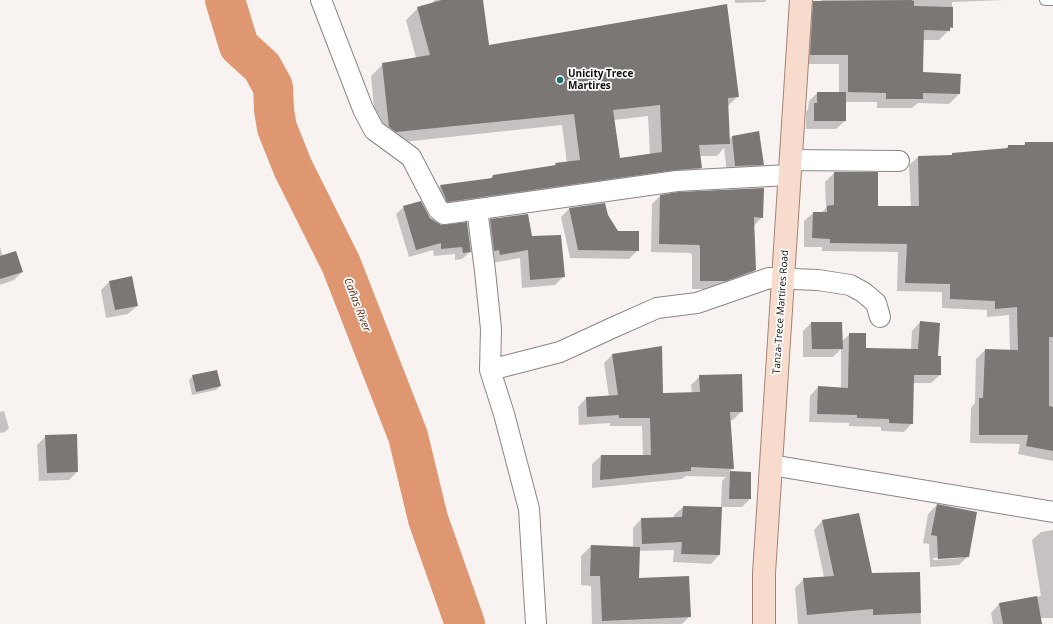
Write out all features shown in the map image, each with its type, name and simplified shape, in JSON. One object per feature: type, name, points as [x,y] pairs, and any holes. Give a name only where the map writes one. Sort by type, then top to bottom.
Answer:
[{"type":"main road","name":"Tanza-Trece Martires Road","points":[[764,624],[764,573],[801,0]]},
{"type":"street","points":[[321,0],[363,109],[374,130],[411,157],[438,209],[444,214],[677,181],[789,168],[899,161]]},
{"type":"street","points":[[478,210],[491,329],[490,370],[504,414],[529,509],[536,624]]},
{"type":"street","points":[[490,370],[560,352],[657,308],[696,303],[769,278],[818,280],[850,285],[863,292],[876,303],[880,317]]},
{"type":"street","points":[[771,465],[1053,512]]},
{"type":"lane","points":[[1045,0],[1053,0]]},
{"type":"building","name":"Unicity Trece Martires","points":[[442,0],[483,0],[489,45],[727,4],[739,97],[728,98],[730,144],[699,145],[702,168],[675,170],[447,202],[440,185],[492,178],[493,175],[556,165],[555,163],[580,160],[574,114],[396,132],[389,127],[382,63],[430,55],[417,7]],"holes":[[[660,105],[662,152],[620,158],[613,110]]]},
{"type":"building","points":[[813,1],[914,1],[914,6],[953,7],[953,28],[950,27],[950,31],[924,30],[923,72],[961,74],[960,94],[923,93],[923,99],[886,99],[886,93],[848,92],[848,55],[810,55]]},
{"type":"building","points":[[817,92],[846,92],[846,121],[814,121],[814,103],[817,103]]},
{"type":"building","points":[[759,131],[764,165],[735,166],[732,136]]},
{"type":"building","points":[[1025,142],[1053,142],[1053,337],[1049,337],[1049,406],[1053,407],[1053,451],[1026,446],[1028,435],[979,435],[979,398],[983,398],[985,349],[1018,350],[1017,307],[995,309],[995,301],[950,299],[950,284],[905,283],[907,244],[830,243],[830,239],[812,238],[813,212],[827,212],[827,206],[834,205],[834,172],[878,172],[878,206],[919,206],[918,156],[952,155],[952,153],[1008,148],[1008,145],[1025,145]]},
{"type":"building","points":[[764,188],[763,218],[754,217],[756,270],[726,281],[700,281],[699,245],[659,244],[660,195],[678,192]]},
{"type":"building","points":[[421,201],[430,218],[441,225],[467,222],[471,252],[463,253],[462,247],[441,249],[441,243],[416,250],[403,206]]},
{"type":"building","points":[[605,203],[608,215],[618,231],[639,231],[639,251],[578,250],[569,208]]},
{"type":"building","points":[[528,214],[532,236],[561,235],[565,277],[530,280],[528,250],[500,255],[499,250],[494,251],[490,219]]},
{"type":"building","points":[[16,251],[23,272],[0,279],[0,256]]},
{"type":"building","points":[[132,276],[138,306],[115,310],[109,281]]},
{"type":"building","points":[[920,321],[940,323],[938,356],[941,356],[941,375],[914,375],[913,424],[889,423],[889,419],[857,418],[857,415],[817,414],[818,386],[848,388],[849,333],[866,333],[866,348],[918,349]]},
{"type":"building","points":[[811,322],[842,322],[843,349],[812,349]]},
{"type":"building","points":[[662,346],[663,393],[700,392],[699,375],[742,374],[743,412],[730,412],[734,469],[691,467],[691,471],[600,480],[601,455],[651,455],[650,418],[619,418],[619,415],[587,417],[586,397],[618,395],[612,354]]},
{"type":"building","points":[[217,370],[221,386],[196,392],[192,375]]},
{"type":"building","points":[[77,434],[78,472],[47,473],[45,435]]},
{"type":"building","points":[[730,471],[751,472],[751,499],[729,499]]},
{"type":"building","points":[[937,504],[977,512],[969,557],[938,559],[937,536],[931,535]]},
{"type":"building","points":[[683,506],[722,507],[720,555],[681,554],[682,542],[642,544],[641,518],[682,517]]},
{"type":"building","points":[[859,513],[872,573],[920,572],[921,613],[873,615],[873,609],[807,615],[803,578],[834,576],[822,520]]},
{"type":"building","points":[[591,545],[640,547],[639,578],[689,576],[691,617],[602,621],[600,576],[590,576]]},
{"type":"building","points":[[1037,596],[1042,624],[1003,624],[999,603]]},
{"type":"waterway","name":"Cañas River","points":[[225,0],[239,46],[262,67],[273,87],[274,110],[277,128],[293,168],[341,264],[408,436],[428,519],[465,624]]},
{"type":"place","name":"Unicity Trece Martires","points":[[560,80]]}]
